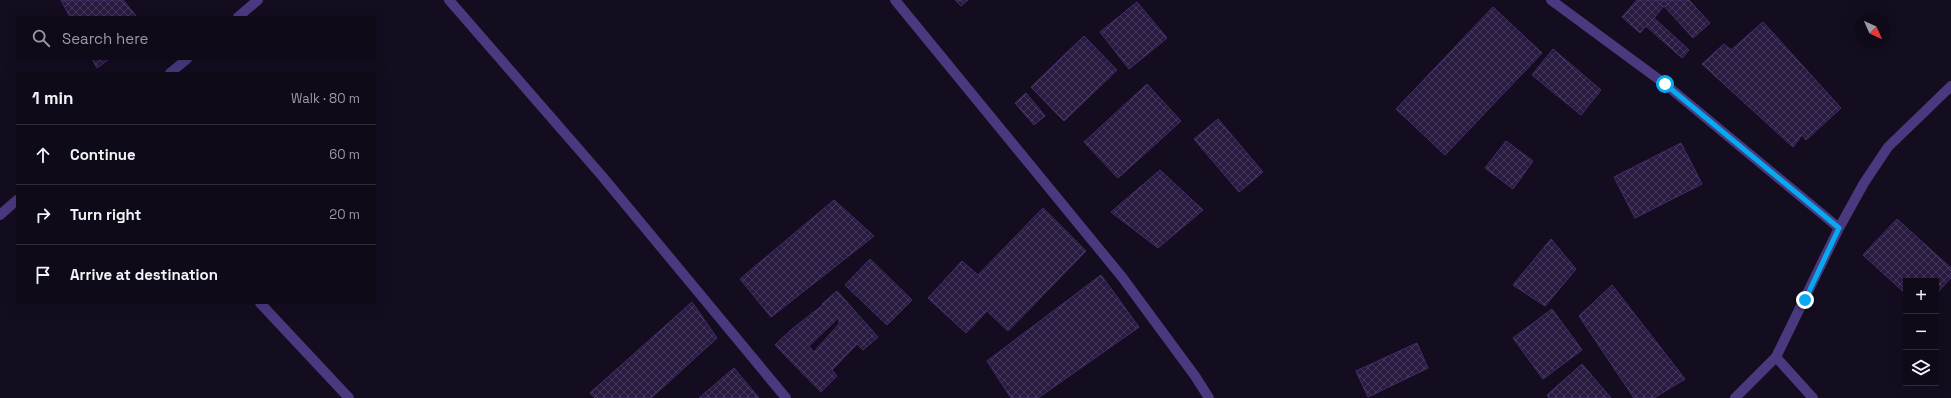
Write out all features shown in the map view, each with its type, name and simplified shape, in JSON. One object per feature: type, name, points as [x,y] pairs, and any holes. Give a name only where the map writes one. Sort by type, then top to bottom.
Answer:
[{"type":"street","points":[[239,16],[258,0]]},
{"type":"street","points":[[449,0],[602,176],[786,398]]},
{"type":"street","points":[[895,0],[1122,277],[1195,376],[1209,398]]},
{"type":"street","points":[[1551,0],[1665,84],[1839,228]]},
{"type":"street","points":[[171,72],[186,60]]},
{"type":"street","points":[[1735,398],[1776,357],[1839,228],[1864,183],[1888,147],[1951,86]]},
{"type":"street","points":[[0,215],[16,201]]},
{"type":"street","points":[[261,304],[343,396]]},
{"type":"street","points":[[1776,357],[1813,398]]},
{"type":"building","points":[[61,0],[123,0],[136,16],[69,16]]},
{"type":"building","points":[[955,0],[968,0],[961,6]]},
{"type":"building","points":[[1637,0],[1689,0],[1710,23],[1693,38],[1664,6],[1654,18],[1689,50],[1682,58],[1646,26],[1640,33],[1622,17]]},
{"type":"building","points":[[1137,2],[1167,38],[1129,69],[1100,32]]},
{"type":"building","points":[[1493,7],[1542,53],[1445,155],[1396,109]]},
{"type":"building","points":[[1763,22],[1841,108],[1806,140],[1802,135],[1793,147],[1702,64],[1724,44],[1731,50]]},
{"type":"building","points":[[1084,36],[1117,70],[1064,121],[1031,87]]},
{"type":"building","points":[[1553,49],[1601,90],[1581,115],[1532,75]]},
{"type":"building","points":[[93,60],[108,60],[97,68]]},
{"type":"building","points":[[1147,84],[1181,121],[1118,178],[1084,142]]},
{"type":"building","points":[[1026,93],[1045,116],[1034,125],[1015,103]]},
{"type":"building","points":[[1218,119],[1263,172],[1239,192],[1194,139]]},
{"type":"building","points":[[1506,141],[1533,161],[1513,189],[1485,168]]},
{"type":"building","points":[[1681,143],[1702,184],[1635,218],[1614,177]]},
{"type":"building","points":[[1160,170],[1203,210],[1158,248],[1111,212]]},
{"type":"building","points":[[834,200],[874,236],[771,317],[740,279]]},
{"type":"building","points":[[1043,208],[1086,251],[1008,331],[987,311],[966,333],[928,298],[962,261],[978,275]]},
{"type":"building","points":[[1897,219],[1951,268],[1951,278],[1939,291],[1939,278],[1903,278],[1903,291],[1863,255]]},
{"type":"building","points":[[1551,239],[1576,269],[1545,306],[1513,285]]},
{"type":"building","points":[[870,259],[912,300],[887,325],[845,285]]},
{"type":"building","points":[[1101,275],[1139,327],[1038,398],[1011,398],[987,361]]},
{"type":"building","points":[[1612,285],[1685,379],[1654,398],[1634,398],[1579,316]]},
{"type":"building","points":[[837,291],[878,337],[863,350],[857,344],[832,370],[837,376],[821,392],[775,345],[792,329],[823,305],[822,304]],"holes":[[[839,317],[839,324],[814,352],[809,346]]]},
{"type":"building","points":[[692,302],[717,338],[651,398],[595,398],[590,393]]},
{"type":"building","points":[[1552,309],[1582,350],[1543,379],[1513,338]]},
{"type":"building","points":[[1417,343],[1428,368],[1368,397],[1356,371]]},
{"type":"building","points":[[1582,364],[1611,398],[1549,398],[1547,395]]},
{"type":"building","points":[[734,368],[759,398],[699,398]]},
{"type":"route","points":[[1665,84],[1802,199],[1839,228],[1805,300]]}]
